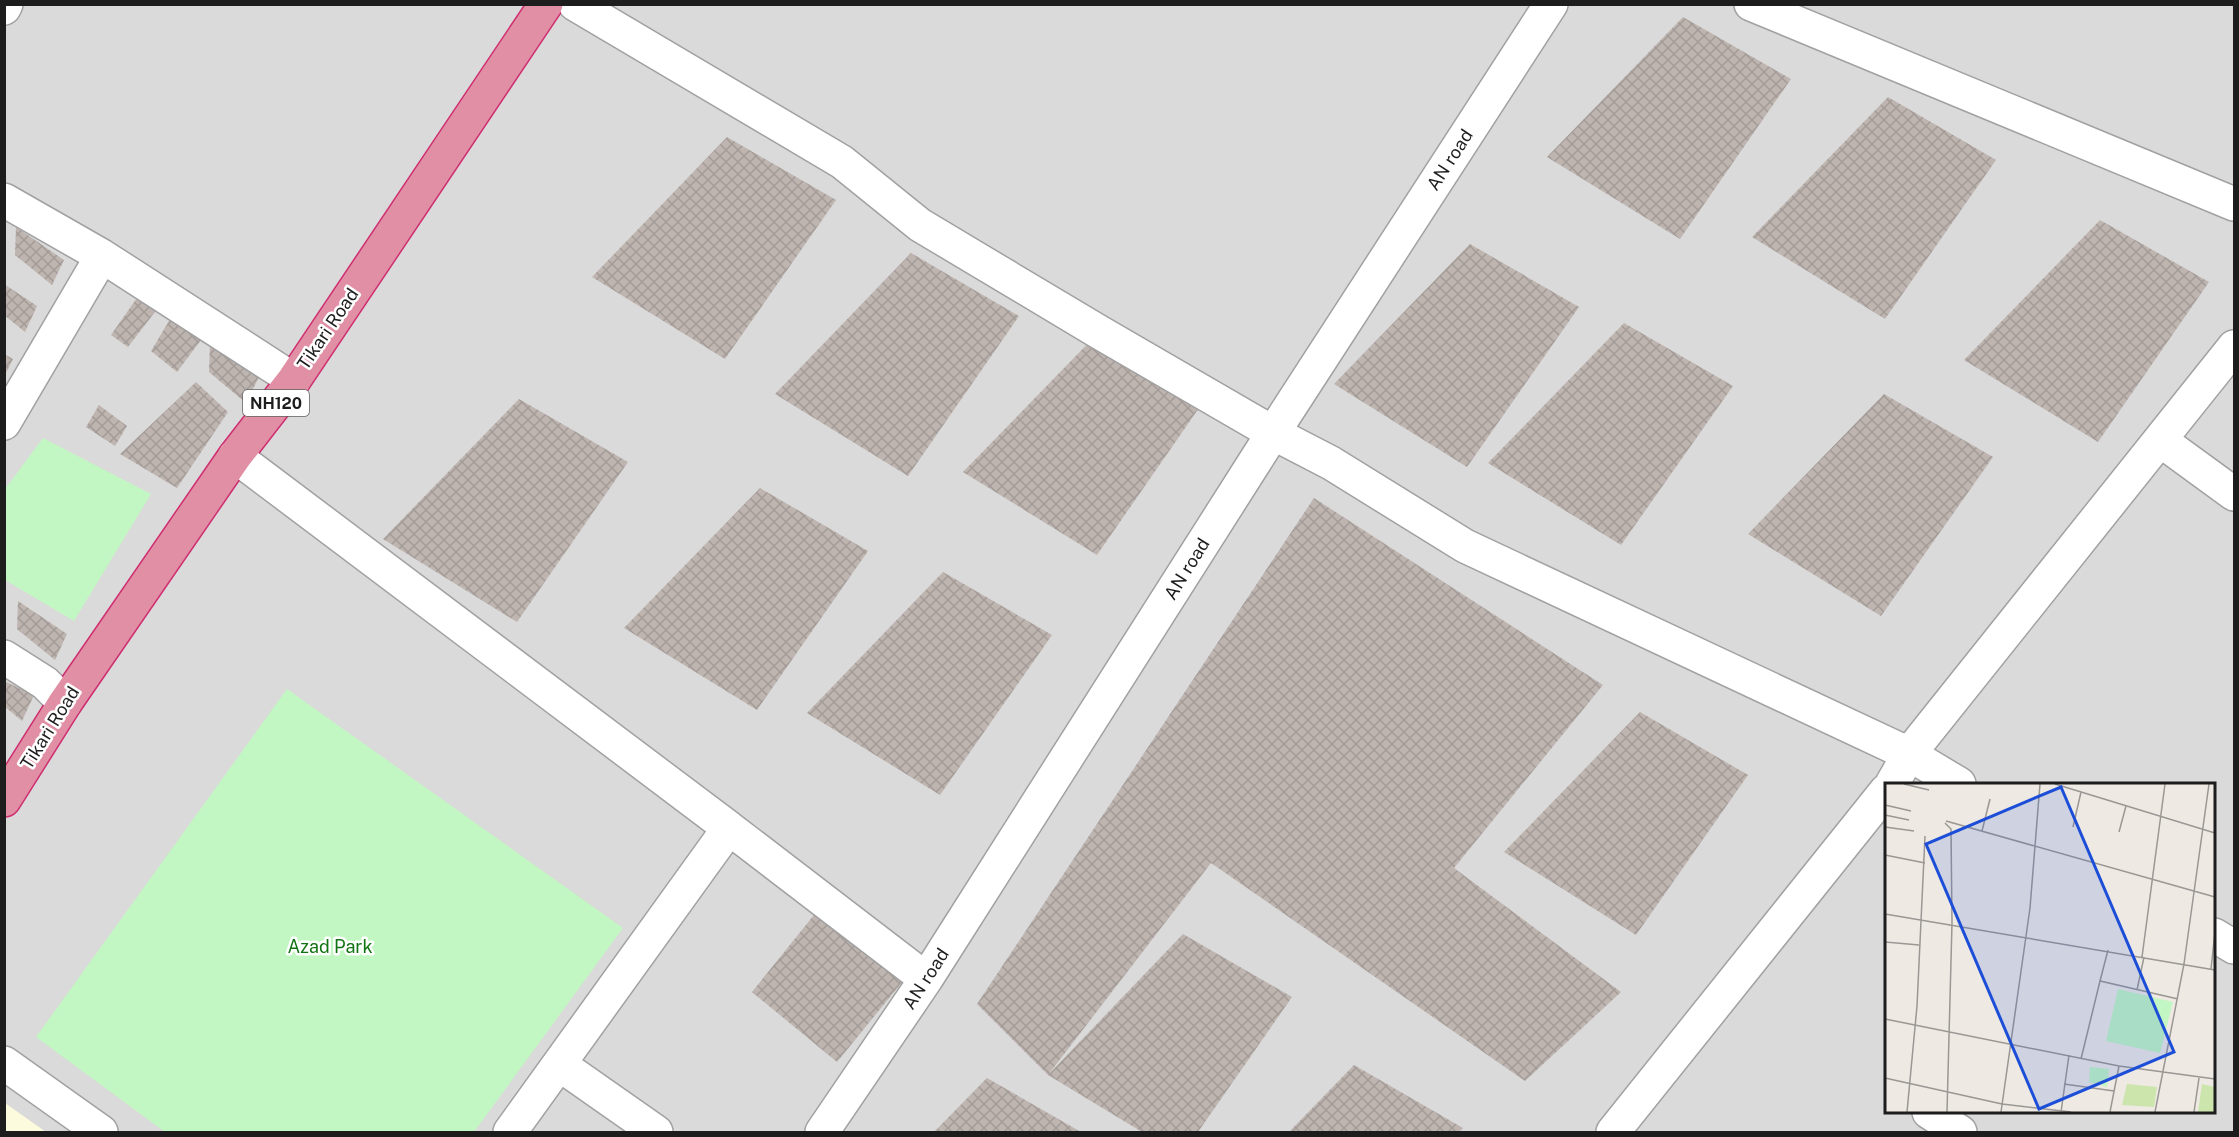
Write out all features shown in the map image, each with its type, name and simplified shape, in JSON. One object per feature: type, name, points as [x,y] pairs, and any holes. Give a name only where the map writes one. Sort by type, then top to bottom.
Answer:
[{"type":"highway","name":"Tikari Road","points":[[4,800],[65,703],[235,456],[294,380],[546,4]]},
{"type":"street","points":[[575,4],[842,162],[920,225],[1274,433],[1331,463],[1465,546],[1909,754],[1957,783]]},
{"type":"street","name":"AN road","points":[[822,1132],[926,980],[1274,433],[1551,4]]},
{"type":"street","points":[[1751,4],[2235,204]]},
{"type":"street","points":[[4,200],[102,256],[294,380]]},
{"type":"street","points":[[4,423],[102,256]]},
{"type":"street","points":[[1893,783],[1909,754],[2235,347]]},
{"type":"street","points":[[2160,440],[2235,494]]},
{"type":"street","points":[[235,456],[729,828],[926,980]]},
{"type":"street","points":[[4,657],[45,683],[65,703]]},
{"type":"street","points":[[1613,1132],[1885,793]]},
{"type":"street","points":[[510,1132],[729,828]]},
{"type":"street","points":[[2215,936],[2235,947]]},
{"type":"street","points":[[4,1063],[101,1132]]},
{"type":"street","points":[[559,1064],[656,1132]]},
{"type":"street","points":[[1931,1113],[1960,1132]]},
{"type":"shaded area","points":[[5,5],[2234,5],[2234,1132],[5,1132]]},
{"type":"shaded area","points":[[5,1103],[46,1132],[5,1132]]},
{"type":"green space","points":[[43,438],[151,494],[74,621],[5,580],[5,489]]},
{"type":"green space","name":"Azad Park","points":[[287,689],[623,928],[474,1132],[165,1132],[36,1037]]},
{"type":"building","points":[[1683,17],[1791,79],[1680,239],[1547,157]]},
{"type":"building","points":[[1888,97],[1996,160],[1885,319],[1752,237]]},
{"type":"building","points":[[727,137],[836,200],[725,359],[592,277]]},
{"type":"building","points":[[2100,220],[2209,282],[2098,442],[1964,360]]},
{"type":"building","points":[[16,227],[64,260],[52,285],[15,255]]},
{"type":"building","points":[[1470,244],[1579,307],[1467,467],[1334,384]]},
{"type":"building","points":[[911,253],[1019,316],[908,476],[775,394]]},
{"type":"building","points":[[4,284],[37,306],[25,332],[4,315]]},
{"type":"building","points":[[139,295],[158,308],[128,347],[111,335]]},
{"type":"building","points":[[172,316],[201,340],[177,372],[151,351]]},
{"type":"building","points":[[1624,323],[1733,386],[1621,545],[1488,463]]},
{"type":"building","points":[[1099,332],[1208,395],[1097,555],[963,472]]},
{"type":"building","points":[[210,344],[259,377],[246,403],[209,372]]},
{"type":"building","points":[[4,354],[13,359],[4,377]]},
{"type":"building","points":[[196,382],[228,412],[177,488],[120,454]]},
{"type":"building","points":[[1884,394],[1993,457],[1881,616],[1748,534]]},
{"type":"building","points":[[519,399],[628,462],[517,622],[383,539]]},
{"type":"building","points":[[99,405],[127,426],[115,446],[86,427]]},
{"type":"building","points":[[760,488],[868,551],[757,710],[624,628]]},
{"type":"building","points":[[1314,498],[1603,685],[1454,868],[1621,992],[1525,1081],[1211,863],[1048,1075],[977,1004]]},
{"type":"building","points":[[943,572],[1052,635],[940,795],[807,713]]},
{"type":"building","points":[[18,601],[67,634],[55,660],[17,629]]},
{"type":"building","points":[[4,681],[34,695],[22,721],[4,706]]},
{"type":"building","points":[[1640,712],[1748,775],[1636,935],[1504,852]]},
{"type":"building","points":[[818,910],[903,981],[837,1062],[752,992]]},
{"type":"building","points":[[1183,934],[1292,997],[1198,1132],[1142,1132],[1048,1075]]},
{"type":"building","points":[[1354,1065],[1463,1128],[1459,1132],[1289,1132]]},
{"type":"building","points":[[987,1078],[1081,1132],[934,1132]]}]
